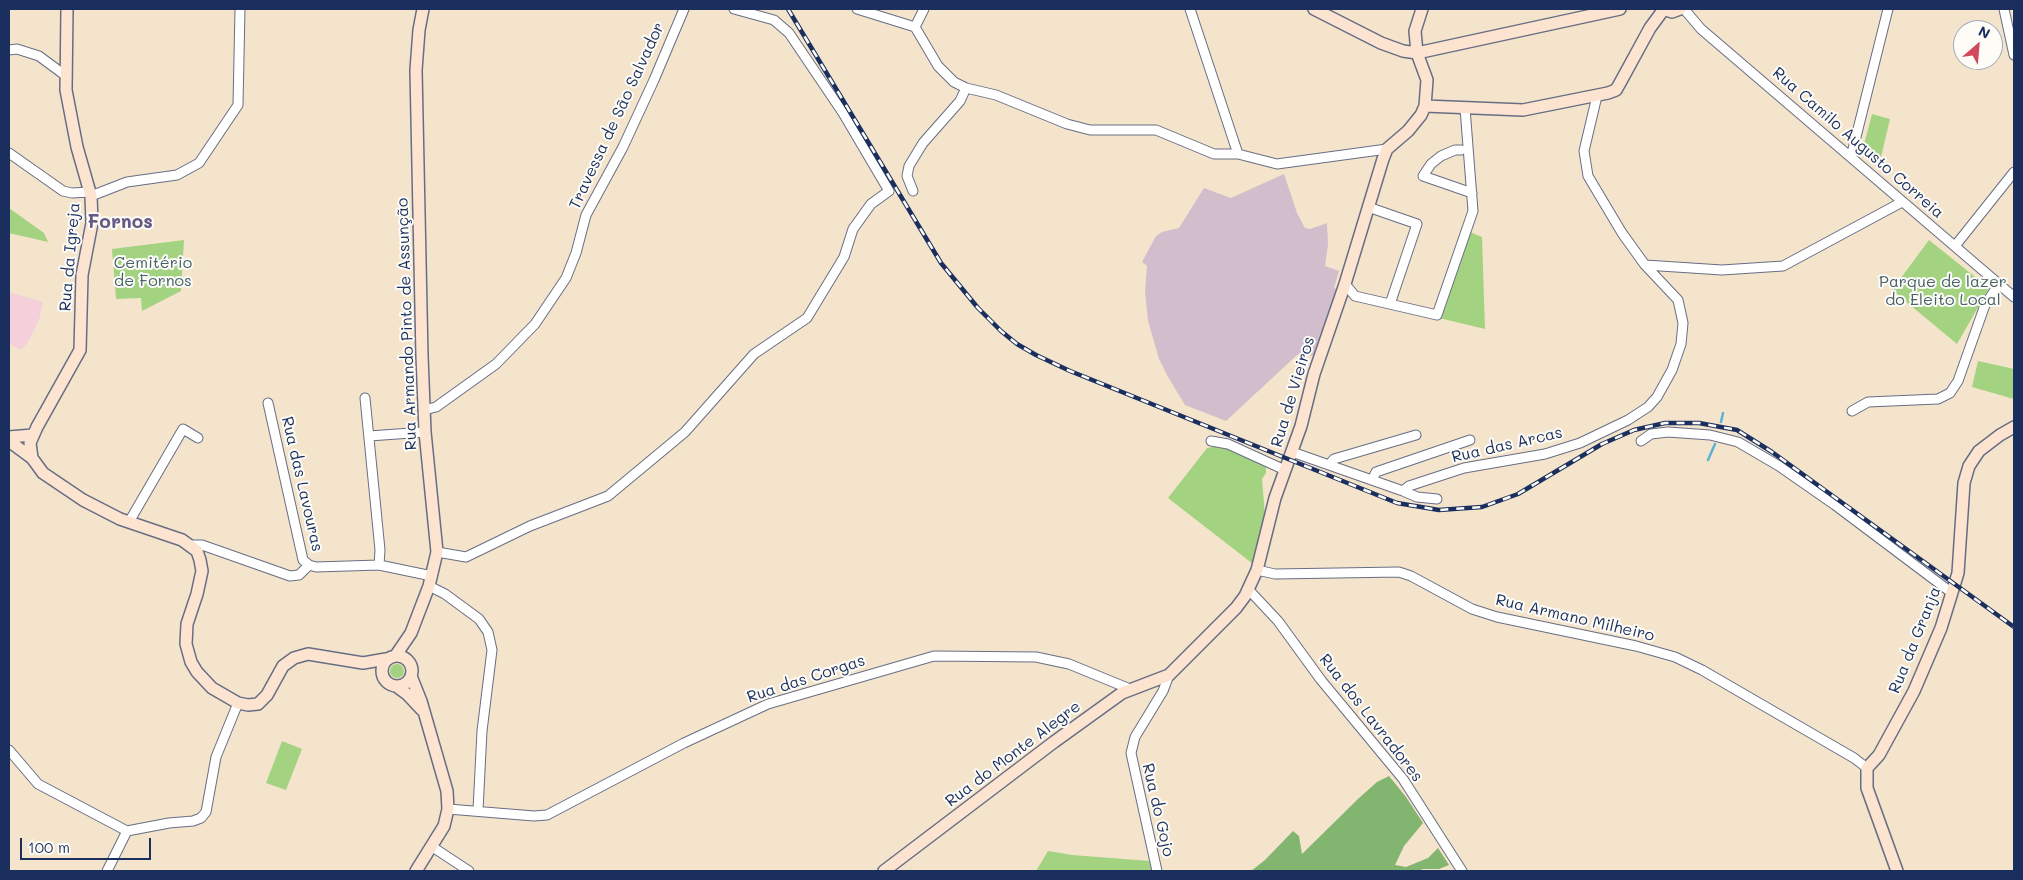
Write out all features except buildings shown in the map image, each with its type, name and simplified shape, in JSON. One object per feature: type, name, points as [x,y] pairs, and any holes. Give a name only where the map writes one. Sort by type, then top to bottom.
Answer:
[{"type":"street","name":"Rua da Igreja","points":[[32,458],[30,443],[33,435],[80,350],[82,275],[92,223],[90,194],[77,147],[66,90],[67,9]]},
{"type":"street","points":[[9,153],[63,191],[72,194],[90,194],[127,182],[177,175],[199,163],[238,105],[240,9]]},
{"type":"street","name":"Rua Armando Pinto de Assunção","points":[[409,662],[411,634],[431,581],[437,552],[424,410],[416,70],[419,30],[423,9]]},
{"type":"street","name":"Travessa de São Salvador","points":[[424,410],[436,407],[496,364],[535,324],[566,278],[576,253],[586,215],[623,147],[684,9]]},
{"type":"street","points":[[437,552],[466,557],[530,526],[608,496],[685,432],[754,354],[808,318],[844,257],[852,229],[871,204],[889,191],[843,113],[789,33],[774,20],[738,9]]},
{"type":"street","points":[[857,9],[915,27],[938,66],[954,82],[966,88],[996,95],[1067,124],[1090,130],[1156,130],[1214,154],[1238,154],[1278,164],[1388,148],[1408,131],[1426,106],[1427,80],[1417,53],[1414,31],[1422,9]]},
{"type":"street","points":[[915,27],[924,9]]},
{"type":"street","points":[[1190,9],[1238,154]]},
{"type":"street","points":[[1314,9],[1381,43],[1403,51],[1417,53],[1620,9]]},
{"type":"street","points":[[1426,106],[1523,110],[1597,96],[1616,90],[1650,28],[1664,9],[1672,12],[1682,9]]},
{"type":"street","name":"Rua Camilo Augusto Correia","points":[[1682,9],[1701,29],[2014,298]]},
{"type":"street","points":[[1851,156],[1888,9]]},
{"type":"street","points":[[2004,9],[2014,55]]},
{"type":"street","points":[[9,50],[17,49],[39,56],[66,76]]},
{"type":"street","points":[[913,191],[907,176],[909,166],[923,143],[960,101],[966,88]]},
{"type":"street","name":"Rua das Arcas","points":[[1403,491],[1409,486],[1464,468],[1544,454],[1580,443],[1628,420],[1648,407],[1657,397],[1672,370],[1680,344],[1683,323],[1678,300],[1645,265],[1622,233],[1588,176],[1584,151],[1597,96]]},
{"type":"street","points":[[1346,284],[1355,296],[1437,315],[1474,211],[1465,108]]},
{"type":"street","name":"Rua de Vieiros","points":[[1169,675],[1236,608],[1257,570],[1275,498],[1292,452],[1314,374],[1346,284],[1368,207],[1388,148]]},
{"type":"street","points":[[1461,150],[1455,150],[1441,156],[1431,164],[1423,176],[1472,193]]},
{"type":"street","points":[[1955,246],[2014,172]]},
{"type":"street","points":[[1645,265],[1722,270],[1783,266],[1902,202]]},
{"type":"street","points":[[1368,207],[1418,224],[1390,304]]},
{"type":"street","points":[[1852,411],[1868,402],[1938,399],[1950,393],[1958,381],[1985,305],[1999,284]]},
{"type":"street","points":[[365,398],[380,550],[379,565]]},
{"type":"street","name":"Rua das Lavouras","points":[[268,404],[303,560],[309,565],[316,567],[379,565],[431,581],[445,594],[479,619],[488,632],[492,650],[482,731],[478,810]]},
{"type":"street","name":"Rua da Granja","points":[[1867,768],[1879,755],[1914,691],[1941,628],[1958,573],[1966,474],[1979,451],[2014,427]]},
{"type":"street","points":[[129,522],[182,429],[198,438]]},
{"type":"street","points":[[369,436],[426,432]]},
{"type":"street","points":[[1642,441],[1651,434],[1668,432],[1710,435],[1738,442],[1758,453],[1827,499],[1952,593]]},
{"type":"street","points":[[9,437],[33,435]]},
{"type":"street","points":[[1329,465],[1334,459],[1416,435]]},
{"type":"street","points":[[1372,480],[1376,472],[1470,440]]},
{"type":"street","points":[[9,441],[32,458],[36,466],[58,484],[102,511],[190,544],[202,545],[290,576],[299,575],[309,565]]},
{"type":"street","points":[[1211,441],[1228,444],[1285,470]]},
{"type":"street","points":[[1292,452],[1417,497],[1437,499]]},
{"type":"street","points":[[190,544],[197,552],[202,572],[185,636],[191,662],[212,688],[238,703],[258,704],[267,695],[283,666],[294,658],[308,654],[362,663],[391,657],[406,658],[409,662],[411,676],[421,702],[447,791],[448,809],[444,826],[416,871]]},
{"type":"street","name":"Rua Armano Milheiro","points":[[1257,570],[1275,574],[1399,572],[1411,576],[1472,609],[1496,618],[1636,646],[1675,657],[1702,670],[1854,758],[1867,768]]},
{"type":"street","name":"Rua dos Lavradores","points":[[1248,589],[1278,621],[1322,680],[1403,779],[1462,871]]},
{"type":"street","name":"Rua Armando Pinto de Assunção","points":[[391,657],[411,634]]},
{"type":"street","name":"Rua das Corgas","points":[[448,809],[534,816],[547,815],[684,743],[768,704],[934,656],[1036,657],[1069,664],[1130,689]]},
{"type":"street","points":[[384,678],[382,668],[391,657]]},
{"type":"street","points":[[362,663],[387,682],[404,691],[422,710]]},
{"type":"street","name":"Rua do Monte Alegre","points":[[884,871],[1054,742],[1130,689],[1169,675]]},
{"type":"street","name":"Rua do Gojo","points":[[1157,871],[1131,753],[1135,737],[1163,691],[1169,675]]},
{"type":"street","points":[[396,686],[405,683],[411,676]]},
{"type":"street","points":[[9,750],[38,784],[127,831],[169,823],[193,821],[201,818],[206,812],[216,757],[238,703]]},
{"type":"street","points":[[1867,768],[1867,788],[1897,871]]},
{"type":"street","points":[[107,871],[127,831]]},
{"type":"street","points":[[431,846],[469,871]]},
{"type":"shaded area","points":[[1284,174],[1297,213],[1305,228],[1310,229],[1327,223],[1328,245],[1325,266],[1339,271],[1334,288],[1337,289],[1315,356],[1297,355],[1226,421],[1185,405],[1168,377],[1159,359],[1148,321],[1145,292],[1147,266],[1142,262],[1156,236],[1162,232],[1179,228],[1204,188],[1231,198]]},
{"type":"shaded area","points":[[9,292],[43,302],[39,320],[28,342],[21,350],[9,344]]},
{"type":"green space","points":[[1872,114],[1890,119],[1881,157],[1862,152]]},
{"type":"green space","points":[[9,208],[44,233],[48,242],[9,233]]},
{"type":"green space","points":[[1470,232],[1482,237],[1485,329],[1439,318]]},
{"type":"green space","name":"Cemitério de Fornos","points":[[184,240],[181,291],[142,311],[141,298],[116,299],[112,249]]},
{"type":"green space","name":"Parque de lazer do Eleito Local","points":[[1929,240],[1989,288],[1957,344],[1892,290]]},
{"type":"green space","points":[[1978,361],[2014,369],[2014,399],[1972,387]]},
{"type":"green space","points":[[1223,445],[1266,465],[1266,473],[1262,479],[1265,516],[1253,564],[1168,498],[1207,448]]},
{"type":"green space","points":[[394,664],[400,664],[404,671],[400,678],[394,678],[390,674],[390,668]]},
{"type":"green space","points":[[282,741],[302,749],[286,790],[266,783]]},
{"type":"green space","points":[[1389,776],[1423,823],[1404,846],[1395,865],[1406,867],[1428,858],[1438,848],[1449,865],[1439,869],[1423,869],[1418,871],[1251,871],[1265,860],[1293,831],[1299,836],[1302,854],[1359,798],[1377,782]]},
{"type":"green space","points":[[1048,851],[1072,855],[1150,861],[1152,871],[1036,871]]},
{"type":"waterway","points":[[1721,422],[1723,413]]},
{"type":"waterway","points":[[1708,460],[1715,444]]},
{"type":"railway","points":[[788,9],[941,263],[978,308],[1001,331],[1017,344],[1036,355],[1070,371],[1397,503],[1439,510],[1482,507],[1518,494],[1602,444],[1634,430],[1665,423],[1699,423],[1737,430],[1772,452],[2014,627]]},
{"type":"district","name":"Fornos","points":[[120,222]]}]
